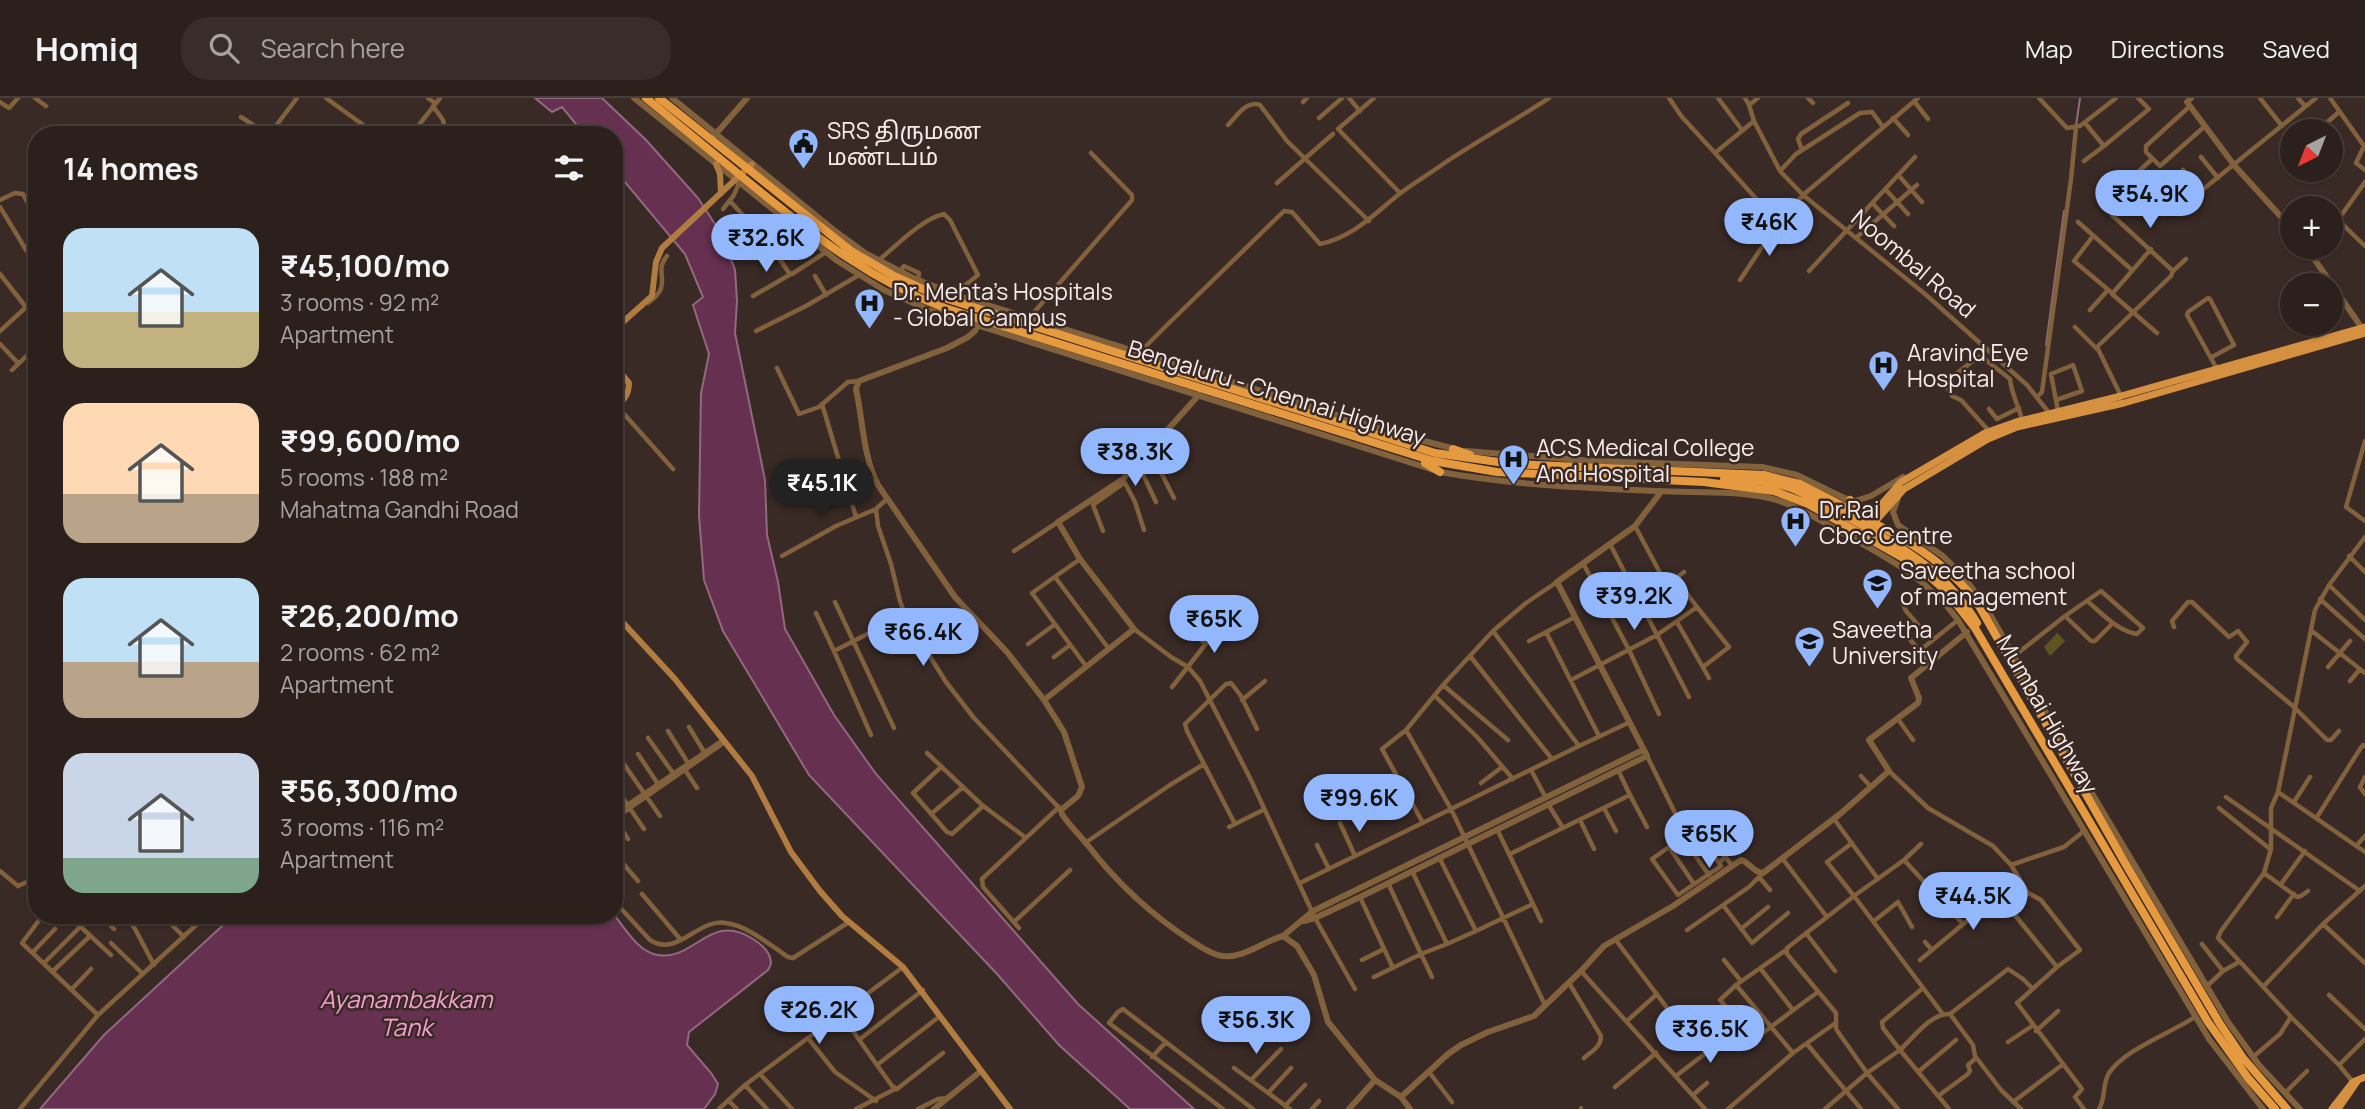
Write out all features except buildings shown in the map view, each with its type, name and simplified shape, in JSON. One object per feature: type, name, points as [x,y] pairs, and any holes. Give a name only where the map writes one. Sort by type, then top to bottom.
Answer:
[{"type":"highway","name":"Bengaluru - Chennai Highway","points":[[646,98],[743,174],[834,239],[865,260],[928,292],[982,315],[1375,444],[1433,461],[1468,464]]},
{"type":"highway","name":"Bengaluru - Chennai Highway","points":[[659,98],[713,137],[743,174]]},
{"type":"highway","name":"Bengaluru - Chennai Highway","points":[[982,315],[1027,321],[1141,356],[1384,439],[1468,464]]},
{"type":"highway","points":[[1375,444],[1428,464],[1440,472]]},
{"type":"highway","points":[[1453,449],[1492,462]]},
{"type":"highway","points":[[1507,463],[1517,456]]},
{"type":"highway","points":[[1468,464],[1492,462],[1764,475],[1800,484],[1847,508],[1866,527],[1917,557],[1954,591],[1978,624],[2003,676]]},
{"type":"highway","name":"Mumbai Highway","points":[[1468,464],[1497,472],[1744,485],[1783,494],[1808,504],[1899,555],[1927,574],[1957,604],[1975,628],[2134,904],[2219,1040],[2275,1109]]},
{"type":"highway","points":[[1677,481],[1737,479],[1777,484],[1847,508]]},
{"type":"highway","name":"Mumbai Highway","points":[[1847,508],[1937,560],[1955,576],[1978,604],[2159,922],[2231,1041],[2287,1109]]},
{"type":"main road","points":[[716,164],[720,174],[719,195]]},
{"type":"main road","points":[[623,322],[652,294],[657,257],[667,243],[743,174]]},
{"type":"main road","points":[[1866,527],[1908,486],[1988,439],[2017,427],[2364,329]]},
{"type":"main road","points":[[1866,527],[1891,491],[1918,471],[1989,432],[2022,420],[2137,399],[2364,329]]},
{"type":"main road","points":[[623,376],[629,383],[629,392],[623,399]]},
{"type":"main road","points":[[623,624],[675,679],[752,776],[792,852],[820,891],[849,922],[903,967],[923,990],[1010,1109]]},
{"type":"main road","points":[[2332,1109],[2358,1081]]},
{"type":"main road","points":[[2339,1109],[2358,1081]]},
{"type":"street","points":[[0,102],[9,108],[18,98]]},
{"type":"street","points":[[34,98],[46,106]]},
{"type":"street","points":[[276,126],[297,98]]},
{"type":"street","points":[[326,98],[365,126]]},
{"type":"street","points":[[428,98],[434,104],[444,126]]},
{"type":"street","points":[[418,126],[440,98]]},
{"type":"street","points":[[635,98],[716,164],[743,174],[879,260],[918,280],[954,294],[982,315]]},
{"type":"street","points":[[672,98],[713,137],[747,98]]},
{"type":"street","points":[[1319,118],[1342,98]]},
{"type":"street","points":[[1349,98],[1360,111]]},
{"type":"street","points":[[1374,98],[1338,129],[1400,194]]},
{"type":"street","points":[[1549,98],[1445,162],[1354,231],[1322,244],[1317,242],[1292,212],[1284,211],[1167,325],[1141,356],[1453,449],[1517,456],[1769,468],[1808,479],[1847,508],[1918,471]]},
{"type":"street","points":[[1669,98],[1682,117],[1778,223]]},
{"type":"street","points":[[1718,98],[1742,130]]},
{"type":"street","points":[[1715,153],[1754,121],[1745,98]]},
{"type":"street","points":[[1749,105],[1758,98]]},
{"type":"street","points":[[1808,98],[1813,103]]},
{"type":"street","points":[[2039,98],[2067,128],[2076,128],[2085,123],[2116,98]]},
{"type":"street","points":[[2084,161],[2149,109],[2138,98]]},
{"type":"street","points":[[2260,98],[2280,123]]},
{"type":"street","points":[[2298,98],[2305,106]]},
{"type":"street","points":[[2290,119],[2316,98]]},
{"type":"street","points":[[2330,98],[2364,146],[2356,163],[2365,170]]},
{"type":"street","points":[[1740,279],[1778,223],[1802,195],[1916,99],[1928,118]]},
{"type":"street","points":[[2205,126],[2162,165],[2158,166],[2146,152],[2146,146],[2188,101],[2234,165],[2280,216]]},
{"type":"street","points":[[1802,150],[1798,139],[1801,134],[1848,103]]},
{"type":"street","points":[[1228,125],[1248,105],[1260,105],[1287,141],[1369,221]]},
{"type":"street","points":[[1780,171],[1802,150],[1865,111],[1872,112],[1883,127]]},
{"type":"street","points":[[2331,119],[2339,112]]},
{"type":"street","points":[[241,117],[255,126]]},
{"type":"street","points":[[1893,118],[1908,135]]},
{"type":"street","name":"Noombal Road","points":[[1754,121],[1780,171],[1802,195],[1925,293],[2027,385],[2054,415]]},
{"type":"street","points":[[2085,123],[2104,146]]},
{"type":"street","points":[[2037,397],[2042,392],[2076,128]]},
{"type":"street","points":[[2183,170],[2201,191],[2280,128]]},
{"type":"street","points":[[1277,183],[1333,134]]},
{"type":"street","points":[[1027,321],[1132,200],[1132,195],[1091,153]]},
{"type":"street","points":[[1809,271],[1915,157]]},
{"type":"street","points":[[2201,158],[2218,177]]},
{"type":"street","points":[[2135,175],[2152,159]]},
{"type":"street","points":[[723,209],[730,201],[743,174]]},
{"type":"street","points":[[743,174],[826,252],[859,275],[917,305],[982,315],[1199,396],[1440,472],[1489,480],[1769,498],[1796,507],[1912,573],[1941,598],[1967,632],[2084,831],[2134,904],[2196,1017],[2220,1055],[2263,1109]]},
{"type":"street","points":[[1900,177],[1922,202]]},
{"type":"street","points":[[2365,182],[2338,220],[2365,246]]},
{"type":"street","points":[[1857,237],[1917,185]]},
{"type":"street","points":[[1887,191],[1908,214]]},
{"type":"street","points":[[0,200],[15,193],[23,194],[28,203]]},
{"type":"street","points":[[730,201],[750,223]]},
{"type":"street","points":[[1874,205],[1894,226]]},
{"type":"street","points":[[0,207],[28,253]]},
{"type":"street","points":[[879,260],[911,234],[944,214],[950,220],[978,275],[954,294]]},
{"type":"street","points":[[2112,215],[2173,271]]},
{"type":"street","points":[[2078,222],[2132,271]]},
{"type":"street","points":[[757,225],[792,274]]},
{"type":"street","points":[[2093,236],[2074,261],[2157,333]]},
{"type":"street","points":[[2090,310],[2132,271],[2151,248]]},
{"type":"street","points":[[753,296],[826,252]]},
{"type":"street","points":[[643,305],[661,292],[662,262],[667,256]]},
{"type":"street","points":[[2098,349],[2105,338],[2134,313],[2186,259]]},
{"type":"street","points":[[2314,259],[2364,329]]},
{"type":"street","points":[[0,274],[25,306]]},
{"type":"street","points":[[756,331],[859,275]]},
{"type":"street","points":[[815,276],[826,295]]},
{"type":"street","points":[[0,285],[5,281]]},
{"type":"street","points":[[2212,357],[2234,345],[2208,298],[2188,312],[2188,315],[2217,369]]},
{"type":"street","points":[[0,331],[28,304]]},
{"type":"street","points":[[777,369],[797,414],[822,404],[848,382],[859,381],[947,348],[973,334],[982,315]]},
{"type":"street","points":[[2075,327],[2098,349],[2121,396]]},
{"type":"street","points":[[0,344],[18,363]]},
{"type":"street","points":[[12,370],[28,354]]},
{"type":"street","points":[[1989,432],[1961,400],[1952,396],[1945,385],[1966,365],[1982,357],[2007,377],[2022,420]]},
{"type":"street","points":[[2054,415],[2056,400],[2051,374],[2073,365],[2082,391],[2056,400]]},
{"type":"street","points":[[859,381],[856,388],[871,471],[887,499],[955,597],[1007,652],[1044,701],[1064,732],[1082,783],[1079,794],[1026,838],[985,876],[981,883],[1019,928]]},
{"type":"street","points":[[1014,551],[1124,481],[1199,396]]},
{"type":"street","points":[[822,404],[856,517]]},
{"type":"street","points":[[1989,410],[1997,419],[2019,408]]},
{"type":"street","points":[[623,415],[673,470]]},
{"type":"street","points":[[2365,442],[2346,507],[2365,521]]},
{"type":"street","points":[[1150,451],[1174,498]]},
{"type":"street","points":[[1138,464],[1156,502]]},
{"type":"street","points":[[1124,481],[1135,502],[1144,530]]},
{"type":"street","points":[[1908,486],[1895,503],[1896,521],[1900,527],[1943,556],[1983,602],[2080,779],[2206,986],[2253,1057],[2300,1109]]},
{"type":"street","points":[[1423,823],[1382,749],[1406,730],[1493,631],[1526,603],[1635,526],[1661,492]]},
{"type":"street","points":[[782,556],[876,509],[887,499]]},
{"type":"street","points":[[1092,503],[1103,531]]},
{"type":"street","points":[[876,509],[878,526],[905,615],[946,682],[974,718],[1060,808],[1064,817],[1121,885],[1175,930],[1222,956],[1242,953],[1283,936],[1304,920],[1645,753]]},
{"type":"street","points":[[1058,522],[1080,559],[1134,629],[1195,673],[1211,699],[1314,915],[1355,989]]},
{"type":"street","points":[[1635,526],[1667,586]]},
{"type":"street","points":[[2358,1081],[2291,1017],[2218,939],[2221,931],[2264,873],[2271,849],[2271,808],[2278,792],[2315,610],[2329,585],[2365,537]]},
{"type":"street","points":[[1610,544],[1689,696]]},
{"type":"street","points":[[2349,556],[2365,572]]},
{"type":"street","points":[[1080,559],[1032,593],[1086,666]]},
{"type":"street","points":[[1583,563],[1660,714]]},
{"type":"street","points":[[1642,602],[1684,572]]},
{"type":"street","points":[[1055,577],[1109,649]]},
{"type":"street","points":[[1675,579],[1729,646],[1703,667]]},
{"type":"street","points":[[1557,582],[1683,825],[1684,836],[1709,875]]},
{"type":"street","points":[[2329,585],[2365,620]]},
{"type":"street","points":[[2014,656],[2101,590],[2143,628],[2137,634],[2129,633],[2087,601]]},
{"type":"street","points":[[2320,599],[2365,639]]},
{"type":"street","points":[[835,602],[894,728]]},
{"type":"street","points":[[1902,602],[1906,611],[1932,641]]},
{"type":"street","points":[[2174,627],[2172,621],[2188,602],[2192,602],[2229,637],[2238,631],[2248,642],[2236,656],[2237,659],[2294,707],[2327,740],[2331,740],[2339,731]]},
{"type":"street","points":[[1571,680],[1657,635],[1697,607]]},
{"type":"street","points":[[817,612],[871,735]]},
{"type":"street","points":[[834,651],[905,615]]},
{"type":"street","points":[[2065,616],[2091,641],[2095,641],[2113,623]]},
{"type":"street","points":[[1529,640],[1575,617]]},
{"type":"street","points":[[1177,620],[1206,644]]},
{"type":"street","points":[[1919,651],[1958,620]]},
{"type":"street","points":[[1677,622],[1709,678]]},
{"type":"street","points":[[1028,644],[1054,625]]},
{"type":"street","points":[[1172,687],[1219,626]]},
{"type":"street","points":[[1044,701],[1134,629]]},
{"type":"street","points":[[1493,631],[1579,746]]},
{"type":"street","points":[[2311,631],[2365,673]]},
{"type":"street","points":[[1546,632],[1599,736]]},
{"type":"street","points":[[1967,632],[1911,678],[1919,698],[1918,703],[1869,740],[1889,771],[1921,802],[1993,846],[2011,865],[2028,893],[2041,900],[2080,950],[2017,1003],[2082,1089],[2075,1097],[2084,1109]]},
{"type":"street","points":[[1907,636],[1929,662]]},
{"type":"street","points":[[2328,667],[2350,641]]},
{"type":"street","points":[[1054,657],[1070,645]]},
{"type":"street","points":[[1470,656],[1552,759]]},
{"type":"street","points":[[2350,681],[2360,668]]},
{"type":"street","points":[[1242,700],[1265,681]]},
{"type":"street","points":[[1235,824],[1185,724],[1226,684],[1231,683],[1257,729]]},
{"type":"street","points":[[1443,685],[1508,740]]},
{"type":"street","points":[[1435,696],[1460,719],[1513,779]]},
{"type":"street","points":[[1898,719],[1913,740]]},
{"type":"street","points":[[1300,883],[1629,723]]},
{"type":"street","points":[[689,727],[705,754]]},
{"type":"street","points":[[1406,730],[1451,809],[1545,1005]]},
{"type":"street","points":[[668,731],[688,763]]},
{"type":"street","points":[[648,738],[674,775]]},
{"type":"street","points":[[646,795],[658,784],[685,770],[724,741]]},
{"type":"street","points":[[2317,817],[2364,744]]},
{"type":"street","points":[[927,753],[983,806],[1026,838]]},
{"type":"street","points":[[1314,915],[1360,897],[1547,800],[1618,770],[1645,753]]},
{"type":"street","points":[[638,754],[658,784]]},
{"type":"street","points":[[623,811],[688,763],[705,754]]},
{"type":"street","points":[[623,763],[660,816]]},
{"type":"street","points":[[1086,843],[1204,764]]},
{"type":"street","points":[[941,766],[913,793],[950,835],[983,806]]},
{"type":"street","points":[[1481,783],[1502,767]]},
{"type":"street","points":[[1531,769],[1563,828]]},
{"type":"street","points":[[685,770],[697,788]]},
{"type":"street","points":[[1618,770],[1647,827]]},
{"type":"street","points":[[1687,930],[1749,887],[1889,771]]},
{"type":"street","points":[[1861,776],[1871,787]]},
{"type":"street","points":[[2365,777],[2360,787],[2365,794]]},
{"type":"street","points":[[2294,802],[2309,778]]},
{"type":"street","points":[[931,814],[963,787]]},
{"type":"street","points":[[2278,792],[2365,852]]},
{"type":"street","points":[[1510,854],[1630,795]]},
{"type":"street","points":[[2227,797],[2360,891]]},
{"type":"street","points":[[623,798],[644,829]]},
{"type":"street","points":[[1604,808],[1616,831]]},
{"type":"street","points":[[2219,808],[2271,849]]},
{"type":"street","points":[[1229,827],[1263,810]]},
{"type":"street","points":[[1834,818],[1878,879]]},
{"type":"street","points":[[1580,820],[1594,849]]},
{"type":"street","points":[[1340,822],[1355,856]]},
{"type":"street","points":[[1683,825],[1700,827],[1732,865]]},
{"type":"street","points":[[1497,828],[1541,921]]},
{"type":"street","points":[[1695,829],[1721,866],[1678,895],[1653,859],[1684,836],[1695,829]]},
{"type":"street","points":[[2011,865],[2064,847],[2084,831]]},
{"type":"street","points":[[623,832],[628,839]]},
{"type":"street","points":[[2356,846],[2365,836]]},
{"type":"street","points":[[1852,843],[1827,862],[1942,1013],[1950,1014],[2008,970],[2032,988]]},
{"type":"street","points":[[1818,992],[1754,1039],[1721,1002],[1721,997],[1741,981],[1786,950],[1921,844]]},
{"type":"street","points":[[1317,845],[1329,869]]},
{"type":"street","points":[[1669,847],[1694,884]]},
{"type":"street","points":[[2281,884],[2305,851]]},
{"type":"street","points":[[1439,857],[1476,931]]},
{"type":"street","points":[[1719,863],[1725,857]]},
{"type":"street","points":[[1782,858],[1827,917]]},
{"type":"street","points":[[1401,1097],[1461,1045],[1488,1032],[1534,1016],[1594,955],[1615,939],[1673,906],[1732,865],[1741,860],[1745,861],[1761,875],[1770,890]]},
{"type":"street","points":[[1904,860],[1963,924]]},
{"type":"street","points":[[623,864],[638,881]]},
{"type":"street","points":[[1014,922],[1070,870]]},
{"type":"street","points":[[1412,870],[1447,944]]},
{"type":"street","points":[[0,872],[18,886],[28,881]]},
{"type":"street","points":[[2264,873],[2300,897],[2308,891]]},
{"type":"street","points":[[1388,882],[1433,977]]},
{"type":"street","points":[[1920,960],[2010,885]]},
{"type":"street","points":[[2263,987],[2323,924],[2365,886]]},
{"type":"street","points":[[2028,893],[2010,909],[2057,967]]},
{"type":"street","points":[[642,894],[681,940]]},
{"type":"street","points":[[2277,917],[2294,894]]},
{"type":"street","points":[[1360,897],[1394,968]]},
{"type":"street","points":[[1874,921],[1898,902],[1912,927]]},
{"type":"street","points":[[1374,977],[1533,904]]},
{"type":"street","points":[[1723,905],[1752,943],[1788,913]]},
{"type":"street","points":[[1741,929],[1768,907]]},
{"type":"street","points":[[623,911],[657,944],[671,945],[705,927],[726,923],[739,927],[793,958],[849,922]]},
{"type":"street","points":[[36,924],[22,943],[99,1015]]},
{"type":"street","points":[[77,924],[111,955]]},
{"type":"street","points":[[109,924],[114,929]]},
{"type":"street","points":[[132,924],[154,965]]},
{"type":"street","points":[[171,924],[184,937]]},
{"type":"street","points":[[20,1109],[99,1015],[197,924]]},
{"type":"street","points":[[2323,924],[2365,962]]},
{"type":"street","points":[[44,963],[80,927]]},
{"type":"street","points":[[33,952],[55,929]]},
{"type":"street","points":[[1806,933],[1835,971]]},
{"type":"street","points":[[1283,936],[1297,946],[1314,975],[1328,1022],[1375,1080],[1401,1097],[1410,1109]]},
{"type":"street","points":[[52,972],[89,937]]},
{"type":"street","points":[[1615,939],[1680,1025]]},
{"type":"street","points":[[1925,942],[1933,950]]},
{"type":"street","points":[[111,943],[143,974]]},
{"type":"street","points":[[2202,944],[2223,971]]},
{"type":"street","points":[[1363,960],[1384,949]]},
{"type":"street","points":[[1727,1109],[1793,1053],[1834,1024],[1836,1013],[1786,950]]},
{"type":"street","points":[[1724,960],[1741,981]]},
{"type":"street","points":[[2206,986],[2223,971],[2239,962]]},
{"type":"street","points":[[719,1109],[745,1085],[903,967]]},
{"type":"street","points":[[72,989],[91,968]]},
{"type":"street","points":[[1760,968],[1793,1010]]},
{"type":"street","points":[[1581,971],[1705,1109]]},
{"type":"street","points":[[1569,983],[1601,1036],[1598,1047],[1584,1058]]},
{"type":"street","points":[[1736,985],[1793,1053]]},
{"type":"street","points":[[1923,988],[1882,1022],[1883,1028],[1948,1109]]},
{"type":"street","points":[[860,1039],[923,990]]},
{"type":"street","points":[[1627,1021],[1657,994]]},
{"type":"street","points":[[2329,995],[2365,1029]]},
{"type":"street","points":[[1223,1109],[1109,1023],[1118,1012],[1124,1009],[1251,1108]]},
{"type":"street","points":[[2036,1031],[2058,1011]]},
{"type":"street","points":[[1825,1109],[1942,1013]]},
{"type":"street","points":[[841,1014],[895,1090]]},
{"type":"street","points":[[1950,1014],[1973,1045],[1977,1058],[2021,1109]]},
{"type":"street","points":[[877,1065],[941,1016]]},
{"type":"street","points":[[2099,1109],[2105,1082],[2113,1067],[2143,1046],[2196,1017]]},
{"type":"street","points":[[2253,1057],[2280,1034],[2291,1017]]},
{"type":"street","points":[[1834,1024],[1867,1073],[1898,1109]]},
{"type":"street","points":[[2008,1042],[2032,1026]]},
{"type":"street","points":[[1676,1076],[1729,1035]]},
{"type":"street","points":[[808,1038],[835,1072],[876,1101]]},
{"type":"street","points":[[2339,1065],[2365,1039]]},
{"type":"street","points":[[1918,1072],[1956,1040]]},
{"type":"street","points":[[1152,1057],[1165,1043]]},
{"type":"street","points":[[1807,1044],[1861,1109]]},
{"type":"street","points":[[1251,1080],[1281,1049]]},
{"type":"street","points":[[856,1109],[895,1090],[943,1053]]},
{"type":"street","points":[[1615,1087],[1656,1053]]},
{"type":"street","points":[[1938,1096],[1968,1074],[1968,1065],[1977,1058]]},
{"type":"street","points":[[2014,1102],[2062,1065]]},
{"type":"street","points":[[1234,1068],[1288,1107],[1305,1086]]},
{"type":"street","points":[[1268,1093],[1291,1068]]},
{"type":"street","points":[[934,1109],[981,1071]]},
{"type":"street","points":[[2284,1093],[2307,1071]]},
{"type":"street","points":[[1429,1072],[1452,1102]]},
{"type":"street","points":[[760,1074],[792,1109]]},
{"type":"street","points":[[1349,1109],[1375,1080]]},
{"type":"street","points":[[1693,1095],[1707,1083]]},
{"type":"street","points":[[745,1085],[767,1109]]},
{"type":"street","points":[[918,1109],[938,1099],[947,1099]]},
{"type":"street","points":[[728,1100],[737,1109]]},
{"type":"street","points":[[1312,1109],[1319,1101]]},
{"type":"shaded area","points":[[2057,633],[2065,641],[2050,656],[2044,647]]},
{"type":"water","points":[[535,98],[602,98],[646,140],[698,198],[722,235],[735,270],[735,333],[765,480],[767,535],[785,629],[834,715],[876,774],[1078,1004],[1194,1109],[1130,1109],[1059,1045],[998,975],[809,775],[723,631],[704,580],[699,515],[701,393],[709,354],[693,305],[703,297],[685,254],[623,180],[623,126],[578,126],[562,107],[552,112]]},
{"type":"water","name":"Ayanambakkam Tank","points":[[224,924],[621,924],[644,949],[658,955],[671,955],[714,933],[725,931],[738,932],[757,941],[771,960],[768,970],[689,1032],[687,1045],[718,1084],[715,1094],[704,1109],[40,1109],[104,1035]]},
{"type":"waterway","points":[[2076,126],[2080,98]]},
{"type":"waterway","points":[[2046,345],[2064,211]]},
{"type":"place","name":"SRS திருமண மண்டபம்","points":[[804,170]]},
{"type":"place","name":"Dr. Mehta's Hospitals - Global Campus","points":[[870,331]]},
{"type":"place","name":"Aravind Eye Hospital","points":[[1884,392]]},
{"type":"place","name":"ACS Medical College And Hospital","points":[[1513,487]]},
{"type":"place","name":"Dr.Rai Cbcc Centre","points":[[1796,549]]},
{"type":"place","name":"Saveetha school of management","points":[[1877,610]]},
{"type":"place","name":"Saveetha University","points":[[1809,669]]}]
